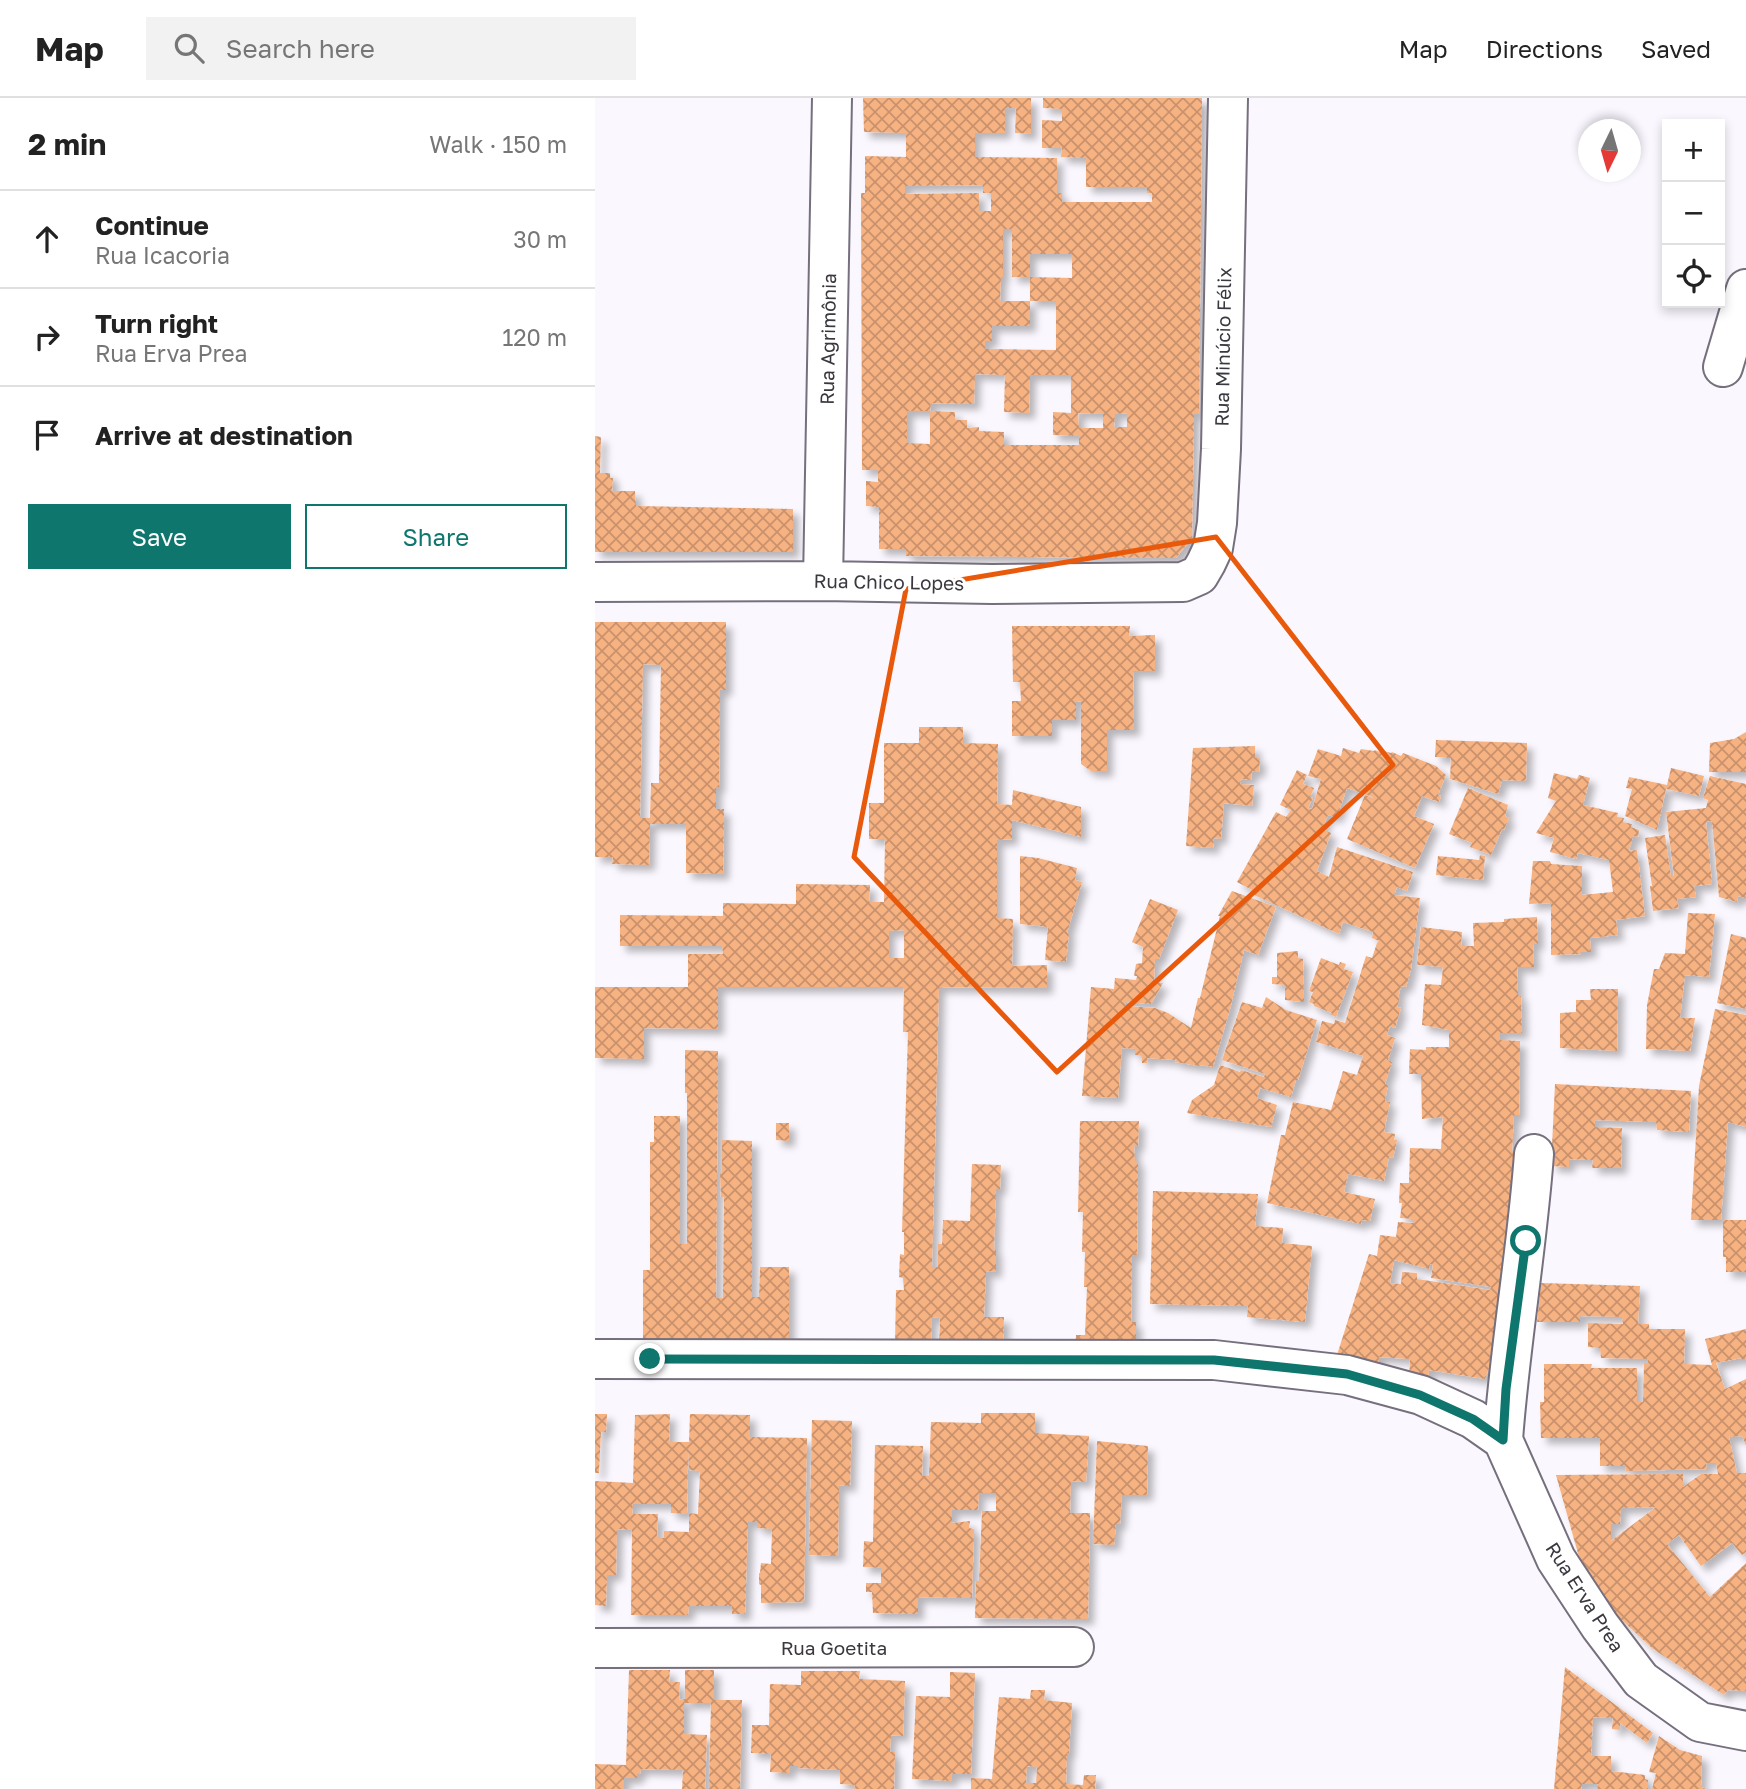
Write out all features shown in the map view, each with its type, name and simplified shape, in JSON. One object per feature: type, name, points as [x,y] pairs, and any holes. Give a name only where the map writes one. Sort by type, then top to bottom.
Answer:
[{"type":"street","name":"Rua Agrimônia","points":[[823,581],[832,98]]},
{"type":"street","name":"Rua Minúcio Félix","points":[[1183,582],[1199,575],[1206,564],[1213,548],[1217,523],[1228,98]]},
{"type":"street","points":[[1723,367],[1746,289]]},
{"type":"street","name":"Rua Chico Lopes","points":[[595,582],[1183,582]]},
{"type":"street","points":[[1503,1440],[1506,1389],[1526,1241],[1534,1154]]},
{"type":"street","points":[[595,1359],[1214,1360],[1347,1374],[1420,1395],[1473,1419],[1503,1440]]},
{"type":"street","name":"Rua Erva Prea","points":[[1503,1440],[1556,1559],[1600,1626],[1641,1680],[1700,1722],[1746,1731]]},
{"type":"street","name":"Rua Goetita","points":[[595,1648],[1073,1647]]},
{"type":"highlighted area","points":[[1216,537],[1393,765],[1057,1072],[854,857],[906,589]]},
{"type":"building","points":[[863,98],[1031,98],[1031,134],[1015,133],[1016,108],[1005,108],[1005,133],[975,133],[975,157],[1057,158],[1057,193],[1062,193],[1062,202],[1152,202],[1152,193],[1147,193],[1147,187],[1086,187],[1086,158],[1061,157],[1062,148],[1042,148],[1042,120],[1062,121],[1062,109],[1043,108],[1043,98],[1202,98],[1199,414],[1194,414],[1192,538],[1176,558],[906,556],[906,549],[879,549],[879,507],[866,506],[866,481],[878,482],[878,470],[862,470],[861,193],[865,193],[865,156],[906,157],[906,133],[864,132]],"holes":[[[983,185],[983,193],[991,193],[991,211],[979,211],[979,193],[905,194],[905,186]],[[1003,229],[1012,229],[1012,277],[1030,277],[1030,301],[1000,301]],[[1030,254],[1072,254],[1072,278],[1030,277]],[[1030,301],[1056,301],[1056,350],[985,349],[985,341],[992,341],[992,326],[1030,326]],[[975,374],[1005,375],[1004,412],[1029,413],[1030,375],[1071,375],[1071,413],[1053,412],[1053,435],[1079,436],[1079,445],[1004,445],[1004,432],[979,431],[979,427],[967,428],[967,420],[955,420],[955,412],[930,411],[931,403],[974,404]],[[907,411],[930,411],[930,444],[907,443]],[[1078,413],[1103,414],[1103,428],[1079,428]],[[1127,413],[1127,427],[1114,427],[1115,414]]]},
{"type":"building","points":[[595,436],[601,437],[600,473],[610,473],[610,478],[613,478],[612,491],[635,491],[636,506],[793,509],[793,552],[595,552]]},
{"type":"building","points":[[595,622],[726,622],[726,690],[720,690],[719,787],[716,787],[716,809],[724,809],[723,874],[686,873],[686,824],[650,824],[649,865],[612,864],[613,857],[595,857]],"holes":[[[643,664],[661,665],[659,783],[651,783],[650,818],[640,818]]]},
{"type":"building","points":[[1012,626],[1130,626],[1129,636],[1155,635],[1155,671],[1133,671],[1134,730],[1107,730],[1107,771],[1091,771],[1081,764],[1081,701],[1076,702],[1076,720],[1052,720],[1052,736],[1012,736],[1012,701],[1021,701],[1020,682],[1013,682]]},
{"type":"building","points":[[919,727],[963,727],[963,743],[998,744],[997,804],[1012,805],[1013,790],[1081,807],[1081,837],[1012,820],[1012,839],[997,840],[997,918],[1013,919],[1012,966],[1047,965],[1047,988],[939,987],[932,1267],[938,1267],[938,1244],[942,1244],[943,1220],[970,1221],[972,1164],[1001,1165],[1000,1189],[996,1189],[996,1272],[986,1271],[984,1317],[1004,1317],[1003,1348],[939,1347],[940,1318],[932,1317],[931,1346],[895,1345],[896,1290],[904,1290],[903,1278],[899,1277],[900,1254],[904,1255],[902,1232],[908,1032],[903,1032],[904,987],[718,987],[718,1029],[644,1028],[644,1059],[595,1058],[595,987],[688,987],[688,954],[723,954],[722,946],[620,946],[620,915],[723,916],[723,903],[796,904],[796,884],[870,885],[869,902],[884,902],[885,839],[869,839],[869,803],[884,803],[884,743],[919,743]],"holes":[[[904,930],[904,958],[889,958],[889,931]]]},
{"type":"building","points":[[1746,732],[1746,772],[1709,772],[1710,743],[1734,739]]},
{"type":"building","points":[[1436,740],[1527,743],[1526,781],[1502,780],[1498,794],[1450,779],[1451,758],[1435,757]]},
{"type":"building","points":[[1255,746],[1255,758],[1260,758],[1259,772],[1252,771],[1251,780],[1241,779],[1240,784],[1254,785],[1252,806],[1224,803],[1221,839],[1214,838],[1213,848],[1186,846],[1193,748]]},
{"type":"building","points":[[1343,748],[1359,753],[1361,749],[1392,752],[1401,756],[1403,753],[1436,766],[1446,775],[1438,795],[1441,796],[1439,802],[1422,796],[1414,816],[1434,824],[1415,868],[1347,839],[1365,795],[1373,797],[1347,788],[1337,817],[1328,815],[1322,829],[1331,833],[1317,871],[1329,877],[1337,847],[1413,872],[1407,891],[1397,887],[1394,895],[1420,898],[1411,969],[1406,987],[1401,986],[1397,1007],[1401,1008],[1395,1028],[1390,1026],[1387,1035],[1395,1038],[1388,1060],[1392,1062],[1385,1084],[1388,1085],[1385,1101],[1390,1102],[1384,1132],[1395,1134],[1394,1140],[1397,1140],[1393,1158],[1389,1157],[1384,1181],[1348,1174],[1344,1192],[1375,1199],[1370,1221],[1362,1220],[1361,1224],[1267,1203],[1281,1135],[1285,1135],[1293,1102],[1331,1110],[1343,1071],[1357,1075],[1363,1056],[1316,1042],[1322,1021],[1334,1024],[1335,1020],[1345,1023],[1366,956],[1372,958],[1379,941],[1372,938],[1373,932],[1343,922],[1339,934],[1254,895],[1256,892],[1237,882],[1276,812],[1286,817],[1291,810],[1280,805],[1297,770],[1307,775],[1303,784],[1314,788],[1308,808],[1312,809],[1321,779],[1308,776],[1318,749],[1341,756]]},
{"type":"building","points":[[1671,768],[1704,776],[1699,796],[1666,789],[1657,830],[1625,816],[1632,789],[1626,788],[1629,777],[1667,785]]},
{"type":"building","points":[[1554,773],[1577,779],[1579,775],[1590,778],[1583,805],[1618,813],[1617,817],[1624,818],[1623,822],[1632,824],[1631,827],[1639,830],[1638,837],[1633,836],[1629,851],[1637,850],[1645,916],[1616,920],[1618,935],[1590,938],[1591,952],[1581,954],[1551,955],[1551,903],[1529,904],[1533,861],[1582,866],[1582,895],[1613,892],[1609,860],[1578,853],[1576,859],[1550,852],[1554,838],[1536,833],[1556,801],[1548,798]]},
{"type":"building","points":[[1710,776],[1746,784],[1746,898],[1738,896],[1737,902],[1719,897],[1712,821],[1706,822],[1712,884],[1694,886],[1696,897],[1677,899],[1679,908],[1653,911],[1645,838],[1665,835],[1671,876],[1674,876],[1666,812],[1706,808],[1708,800],[1703,798]]},
{"type":"building","points":[[1468,788],[1508,805],[1505,816],[1509,818],[1491,855],[1470,847],[1472,843],[1449,834]]},
{"type":"building","points":[[1480,855],[1485,856],[1483,880],[1436,875],[1438,856],[1479,860]]},
{"type":"building","points":[[1020,856],[1077,868],[1075,880],[1082,882],[1067,933],[1066,962],[1045,960],[1048,927],[1020,924]]},
{"type":"building","points":[[1232,891],[1276,907],[1258,955],[1244,950],[1213,1067],[1147,1058],[1147,1063],[1142,1063],[1142,1056],[1135,1055],[1135,1049],[1122,1048],[1118,1098],[1082,1096],[1091,987],[1114,989],[1115,978],[1136,980],[1136,964],[1142,963],[1143,947],[1132,942],[1150,899],[1178,910],[1159,959],[1155,959],[1154,983],[1163,983],[1151,1004],[1126,1002],[1126,1006],[1155,1008],[1191,1028],[1218,916]]},
{"type":"building","points":[[1688,913],[1715,914],[1709,977],[1685,975],[1680,1018],[1695,1018],[1690,1051],[1646,1049],[1647,1005],[1654,969],[1659,969],[1665,953],[1685,954]]},
{"type":"building","points":[[1537,917],[1538,944],[1533,944],[1534,967],[1517,967],[1522,1033],[1500,1033],[1500,1040],[1520,1041],[1519,1115],[1514,1115],[1512,1152],[1526,1152],[1495,1352],[1485,1379],[1429,1370],[1428,1382],[1409,1378],[1410,1359],[1379,1357],[1378,1367],[1337,1355],[1369,1254],[1377,1256],[1380,1235],[1396,1237],[1398,1222],[1413,1223],[1413,1219],[1400,1218],[1402,1203],[1399,1203],[1400,1183],[1409,1183],[1410,1148],[1441,1149],[1443,1117],[1422,1119],[1421,1074],[1409,1074],[1410,1049],[1449,1047],[1449,1030],[1422,1025],[1425,984],[1441,985],[1443,967],[1417,965],[1421,927],[1462,932],[1461,946],[1474,946],[1473,923],[1504,922],[1504,919]],"holes":[[[1394,1260],[1429,1269],[1430,1264],[1433,1265],[1431,1278],[1491,1287],[1490,1290],[1417,1279],[1417,1273],[1402,1272],[1401,1284],[1390,1283]]]},
{"type":"building","points":[[1731,934],[1746,938],[1746,1009],[1717,1003]]},
{"type":"building","points":[[1298,951],[1298,958],[1303,959],[1304,1002],[1285,1000],[1285,985],[1272,984],[1272,977],[1277,977],[1277,953]]},
{"type":"building","points":[[1321,958],[1339,965],[1340,962],[1346,964],[1344,969],[1353,972],[1336,1017],[1309,1002],[1313,992],[1309,991]]},
{"type":"building","points":[[1590,989],[1618,989],[1617,1051],[1560,1048],[1560,1013],[1576,1012],[1576,1000],[1591,1000]]},
{"type":"building","points":[[1266,997],[1286,1010],[1317,1020],[1291,1097],[1260,1088],[1257,1098],[1277,1105],[1271,1127],[1187,1113],[1192,1100],[1214,1085],[1220,1065],[1264,1077],[1265,1074],[1222,1060],[1242,1002],[1262,1008]]},
{"type":"building","points":[[1715,1009],[1746,1015],[1746,1127],[1728,1122],[1721,1220],[1691,1220],[1699,1086]]},
{"type":"building","points":[[685,1050],[718,1051],[716,1298],[723,1298],[724,1197],[721,1197],[720,1173],[722,1140],[752,1141],[752,1297],[759,1297],[760,1267],[789,1267],[789,1344],[643,1342],[643,1270],[650,1270],[650,1142],[654,1142],[654,1116],[680,1116],[680,1244],[687,1244]]},
{"type":"building","points":[[1555,1084],[1691,1091],[1689,1132],[1657,1130],[1656,1122],[1595,1120],[1595,1127],[1622,1128],[1621,1168],[1592,1168],[1593,1160],[1569,1159],[1569,1167],[1551,1166]]},
{"type":"building","points":[[1080,1121],[1139,1121],[1138,1146],[1134,1146],[1135,1161],[1138,1161],[1137,1255],[1132,1255],[1131,1322],[1136,1322],[1136,1354],[1075,1353],[1076,1335],[1085,1335],[1087,1287],[1084,1287],[1085,1252],[1082,1252],[1083,1212],[1078,1212]]},
{"type":"building","points":[[776,1123],[789,1123],[789,1141],[776,1140]]},
{"type":"building","points":[[1153,1191],[1258,1194],[1255,1226],[1283,1228],[1282,1243],[1312,1246],[1305,1322],[1247,1317],[1248,1306],[1150,1304]]},
{"type":"building","points":[[1723,1220],[1746,1220],[1746,1272],[1726,1272],[1726,1257],[1723,1257]]},
{"type":"building","points":[[1541,1283],[1640,1286],[1638,1324],[1649,1324],[1649,1329],[1685,1329],[1684,1364],[1712,1365],[1705,1339],[1746,1329],[1746,1359],[1716,1363],[1725,1389],[1746,1379],[1746,1445],[1742,1436],[1729,1437],[1737,1473],[1746,1473],[1746,1552],[1742,1555],[1732,1543],[1701,1566],[1679,1535],[1667,1544],[1710,1597],[1746,1563],[1746,1691],[1728,1690],[1724,1695],[1653,1649],[1596,1596],[1581,1564],[1556,1475],[1683,1474],[1683,1487],[1701,1474],[1718,1474],[1716,1463],[1706,1463],[1707,1469],[1626,1471],[1625,1466],[1600,1466],[1600,1438],[1541,1438],[1540,1402],[1544,1402],[1544,1364],[1637,1368],[1637,1402],[1643,1402],[1644,1363],[1648,1363],[1648,1359],[1601,1358],[1600,1348],[1588,1347],[1588,1323],[1623,1324],[1622,1317],[1580,1316],[1580,1322],[1537,1322]],"holes":[[[1656,1507],[1611,1541],[1611,1524],[1620,1524],[1621,1508]]]},
{"type":"building","points":[[981,1413],[1035,1413],[1035,1433],[1089,1436],[1086,1482],[1071,1481],[1070,1513],[1090,1513],[1088,1619],[975,1618],[982,1511],[996,1511],[996,1493],[979,1493],[978,1510],[952,1510],[952,1523],[970,1521],[969,1528],[974,1529],[972,1598],[918,1597],[918,1614],[873,1613],[872,1592],[866,1592],[866,1583],[881,1583],[881,1568],[863,1567],[864,1541],[873,1542],[875,1445],[923,1446],[922,1476],[929,1476],[931,1422],[981,1423]]},
{"type":"building","points":[[595,1414],[607,1414],[606,1432],[601,1432],[599,1473],[595,1473]]},
{"type":"building","points":[[670,1414],[669,1442],[689,1442],[690,1414],[750,1415],[750,1437],[807,1438],[804,1602],[761,1603],[759,1573],[761,1563],[771,1564],[772,1529],[757,1528],[757,1522],[748,1522],[745,1614],[732,1614],[732,1606],[689,1606],[688,1615],[631,1615],[632,1530],[617,1529],[616,1575],[607,1575],[606,1606],[595,1605],[595,1481],[633,1483],[635,1415]],"holes":[[[688,1451],[689,1470],[700,1471],[698,1514],[689,1513],[689,1532],[664,1531],[664,1538],[657,1538],[658,1514],[632,1514],[633,1504],[671,1504],[671,1513],[687,1514]]]},
{"type":"building","points":[[812,1420],[852,1421],[850,1486],[839,1485],[838,1556],[809,1555]]},
{"type":"building","points":[[1097,1441],[1148,1446],[1147,1495],[1122,1495],[1120,1524],[1116,1524],[1114,1545],[1093,1544]]},
{"type":"building","points":[[1565,1667],[1653,1733],[1647,1743],[1620,1723],[1620,1730],[1612,1729],[1613,1718],[1593,1717],[1591,1756],[1611,1756],[1611,1771],[1645,1775],[1648,1789],[1597,1789],[1598,1784],[1582,1784],[1581,1789],[1554,1789]]},
{"type":"building","points":[[629,1670],[670,1670],[669,1682],[680,1682],[679,1700],[685,1699],[685,1670],[714,1670],[714,1700],[742,1700],[740,1789],[709,1789],[711,1703],[684,1703],[684,1734],[707,1735],[705,1789],[682,1789],[683,1770],[641,1769],[637,1778],[624,1778],[624,1789],[595,1789],[595,1764],[626,1765]]},
{"type":"building","points":[[801,1671],[860,1671],[859,1679],[905,1681],[903,1736],[891,1735],[890,1752],[895,1752],[894,1789],[854,1789],[855,1785],[840,1784],[840,1770],[790,1766],[790,1773],[770,1772],[771,1754],[751,1753],[752,1725],[769,1725],[770,1684],[801,1685]]},
{"type":"building","points":[[950,1672],[975,1673],[971,1774],[952,1774],[952,1781],[912,1779],[916,1696],[950,1697]]},
{"type":"building","points":[[1031,1690],[1045,1690],[1044,1700],[1072,1703],[1066,1784],[1083,1785],[1084,1775],[1096,1775],[1095,1789],[971,1789],[971,1778],[992,1779],[999,1697],[1030,1699]],"holes":[[[1027,1766],[1037,1767],[1036,1783],[1026,1783]]]},
{"type":"building","points":[[1659,1736],[1680,1750],[1702,1756],[1701,1787],[1706,1789],[1652,1789],[1656,1773],[1649,1772]]},
{"type":"route","points":[[650,1359],[1214,1360],[1347,1374],[1420,1395],[1473,1419],[1503,1440],[1506,1389],[1526,1241]]}]
